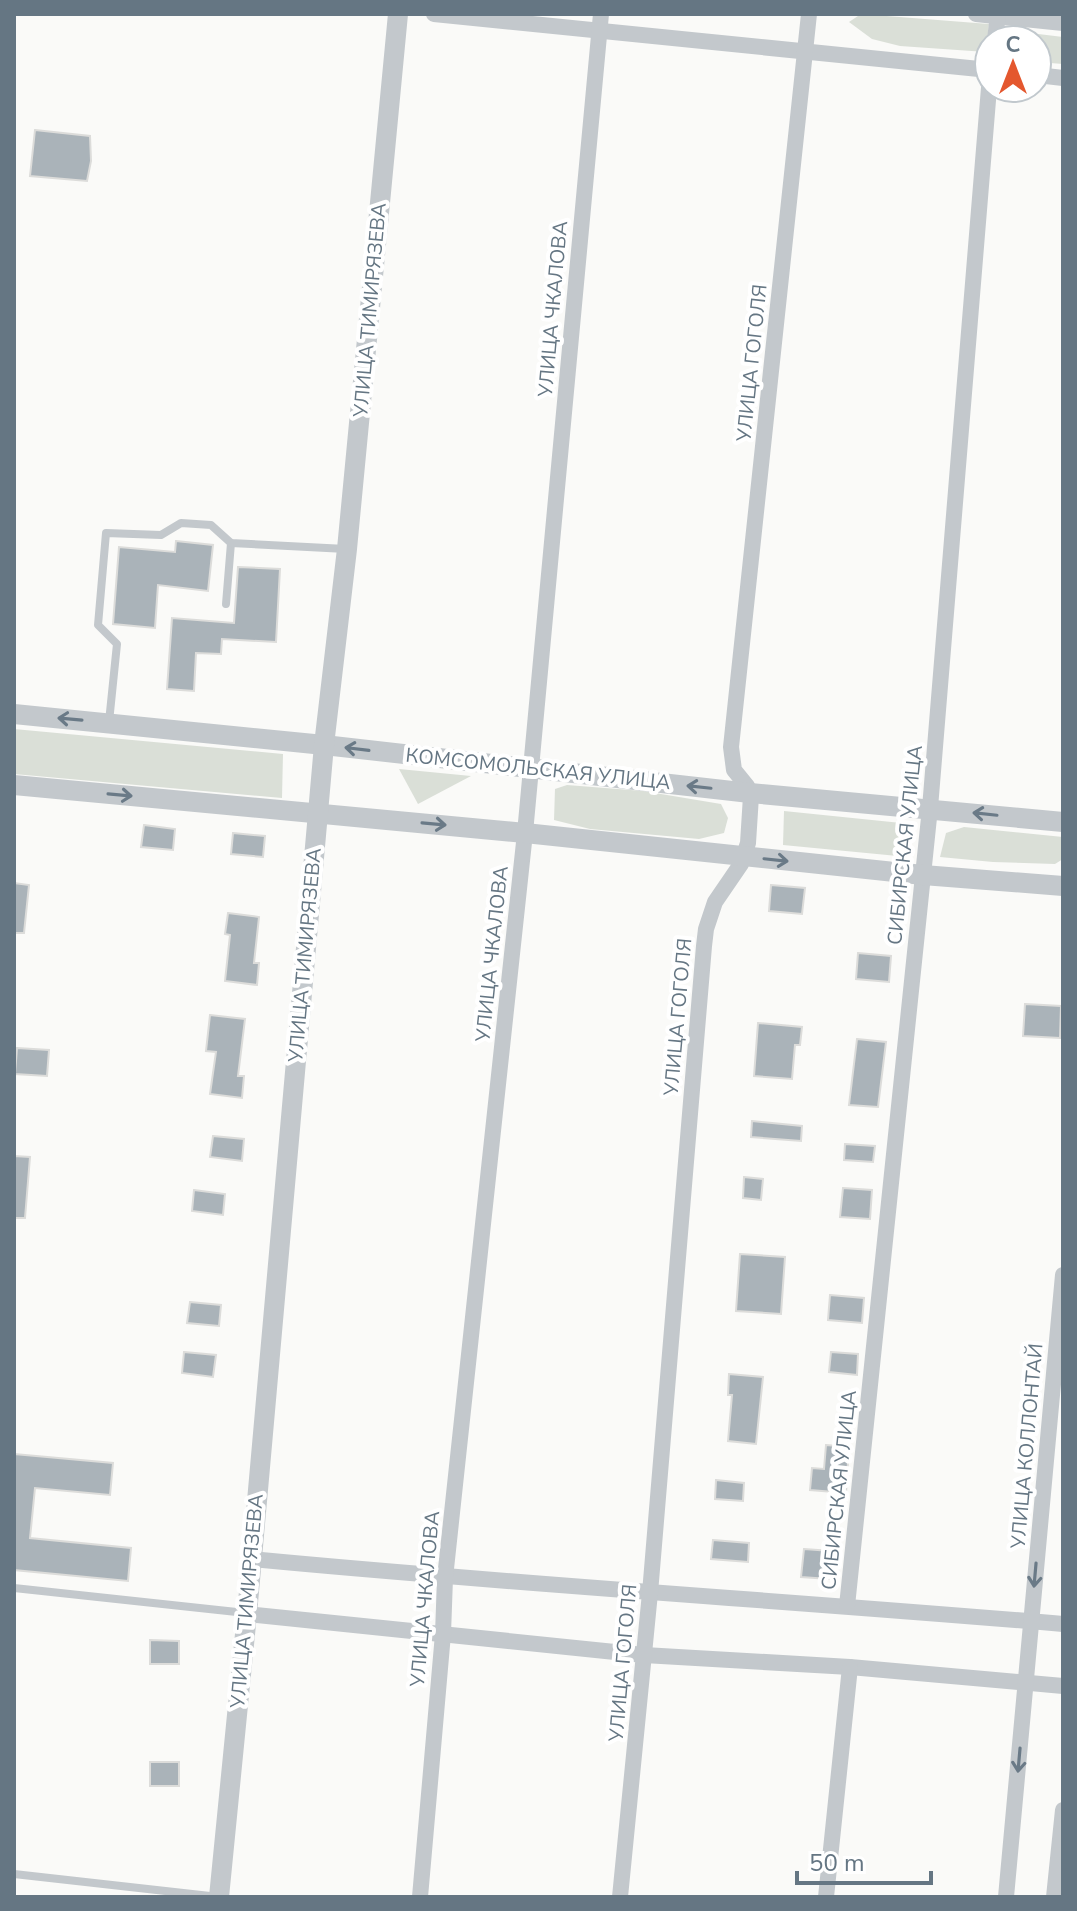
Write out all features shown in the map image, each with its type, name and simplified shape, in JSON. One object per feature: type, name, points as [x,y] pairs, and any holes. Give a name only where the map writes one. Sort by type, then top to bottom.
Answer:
[{"type":"street","name":"УЛИЦА ТИМИРЯЗЕВА","points":[[219,1897],[324,745],[347,549],[398,14]]},
{"type":"street","points":[[434,14],[973,68]]},
{"type":"street","name":"УЛИЦА ЧКАЛОВА","points":[[420,1897],[445,1578],[525,833],[601,14]]},
{"type":"street","name":"УЛИЦА ГОГОЛЯ","points":[[620,1897],[650,1593],[706,929],[715,902],[744,857],[748,843],[750,793],[734,770],[731,747],[809,14]]},
{"type":"street","points":[[976,14],[1063,23]]},
{"type":"street","name":"СИБИРСКАЯ УЛИЦА","points":[[847,1606],[930,808],[988,104]]},
{"type":"street","name":"КОМСОМОЛЬСКАЯ УЛИЦА","points":[[14,714],[750,793],[1063,822]]},
{"type":"street","points":[[14,785],[525,833],[923,875],[1063,886]]},
{"type":"street","name":"УЛИЦА КОЛЛОНТАЙ","points":[[1026,1682],[1063,1275]]},
{"type":"street","points":[[251,1559],[445,1578],[1063,1624]]},
{"type":"street","points":[[247,1614],[644,1655],[850,1667],[1063,1686]]},
{"type":"street","points":[[826,1897],[850,1667]]},
{"type":"street","points":[[1006,1897],[1026,1682]]},
{"type":"street","points":[[1054,1897],[1063,1810]]},
{"type":"lane","points":[[109,722],[117,644],[98,625],[106,533],[161,535],[181,523],[211,525],[231,543],[347,549]]},
{"type":"lane","points":[[226,604],[231,543]]},
{"type":"lane","points":[[14,1588],[247,1614]]},
{"type":"lane","points":[[14,1874],[219,1897]]},
{"type":"shaded area","points":[[861,14],[989,24],[973,24],[973,51],[900,46],[872,39],[849,22]]},
{"type":"shaded area","points":[[1053,36],[1063,37],[1063,64],[1053,63]]},
{"type":"shaded area","points":[[14,729],[283,754],[282,798],[14,774]]},
{"type":"shaded area","points":[[399,769],[471,776],[418,804]]},
{"type":"shaded area","points":[[567,785],[643,791],[721,804],[728,818],[724,833],[699,839],[590,829],[554,820],[555,789]]},
{"type":"shaded area","points":[[784,811],[911,824],[908,857],[783,845]]},
{"type":"shaded area","points":[[964,827],[1063,837],[1063,859],[1055,864],[940,857],[946,833]]},
{"type":"building","points":[[35,130],[90,136],[91,161],[87,181],[30,176]]},
{"type":"building","points":[[176,541],[213,545],[208,591],[158,585],[155,628],[113,624],[119,547],[175,552]]},
{"type":"building","points":[[238,567],[280,569],[276,642],[222,639],[221,654],[196,653],[194,691],[167,689],[172,618],[234,623]]},
{"type":"building","points":[[144,825],[175,829],[173,850],[141,847]]},
{"type":"building","points":[[233,833],[265,836],[263,857],[231,854]]},
{"type":"building","points":[[14,883],[29,885],[24,933],[14,933]]},
{"type":"building","points":[[771,885],[805,888],[802,914],[769,911]]},
{"type":"building","points":[[228,913],[259,917],[254,963],[259,963],[257,985],[225,981],[230,935],[225,934]]},
{"type":"building","points":[[858,953],[891,956],[889,982],[856,979]]},
{"type":"building","points":[[1025,1004],[1061,1006],[1060,1038],[1023,1036]]},
{"type":"building","points":[[210,1015],[245,1019],[238,1076],[244,1076],[242,1098],[210,1094],[216,1052],[206,1051]]},
{"type":"building","points":[[758,1023],[802,1027],[800,1045],[795,1045],[792,1079],[754,1076]]},
{"type":"building","points":[[857,1039],[886,1042],[878,1107],[849,1105]]},
{"type":"building","points":[[17,1048],[49,1050],[47,1076],[15,1074]]},
{"type":"building","points":[[752,1121],[802,1126],[801,1141],[751,1137]]},
{"type":"building","points":[[213,1136],[244,1139],[242,1161],[210,1157]]},
{"type":"building","points":[[845,1144],[875,1146],[873,1162],[844,1160]]},
{"type":"building","points":[[14,1156],[30,1157],[25,1218],[14,1218]]},
{"type":"building","points":[[744,1177],[763,1179],[761,1200],[743,1198]]},
{"type":"building","points":[[843,1188],[872,1190],[870,1219],[840,1217]]},
{"type":"building","points":[[194,1190],[225,1194],[223,1215],[192,1211]]},
{"type":"building","points":[[740,1254],[785,1257],[781,1314],[736,1311]]},
{"type":"building","points":[[830,1295],[864,1298],[862,1323],[828,1320]]},
{"type":"building","points":[[190,1302],[221,1305],[219,1326],[187,1323]]},
{"type":"building","points":[[184,1352],[216,1355],[213,1377],[182,1373]]},
{"type":"building","points":[[831,1352],[858,1354],[857,1375],[829,1372]]},
{"type":"building","points":[[729,1374],[763,1377],[756,1444],[728,1441],[732,1395],[728,1395]]},
{"type":"building","points":[[826,1445],[849,1447],[846,1493],[810,1490],[812,1468],[824,1469]]},
{"type":"building","points":[[14,1454],[113,1463],[110,1495],[35,1488],[30,1538],[131,1548],[128,1581],[14,1570]]},
{"type":"building","points":[[716,1480],[744,1483],[743,1501],[715,1499]]},
{"type":"building","points":[[713,1540],[749,1543],[748,1562],[711,1559]]},
{"type":"building","points":[[804,1549],[831,1551],[829,1579],[801,1577]]},
{"type":"building","points":[[150,1640],[179,1641],[179,1664],[150,1664]]},
{"type":"building","points":[[150,1762],[179,1762],[179,1786],[150,1786]]}]
